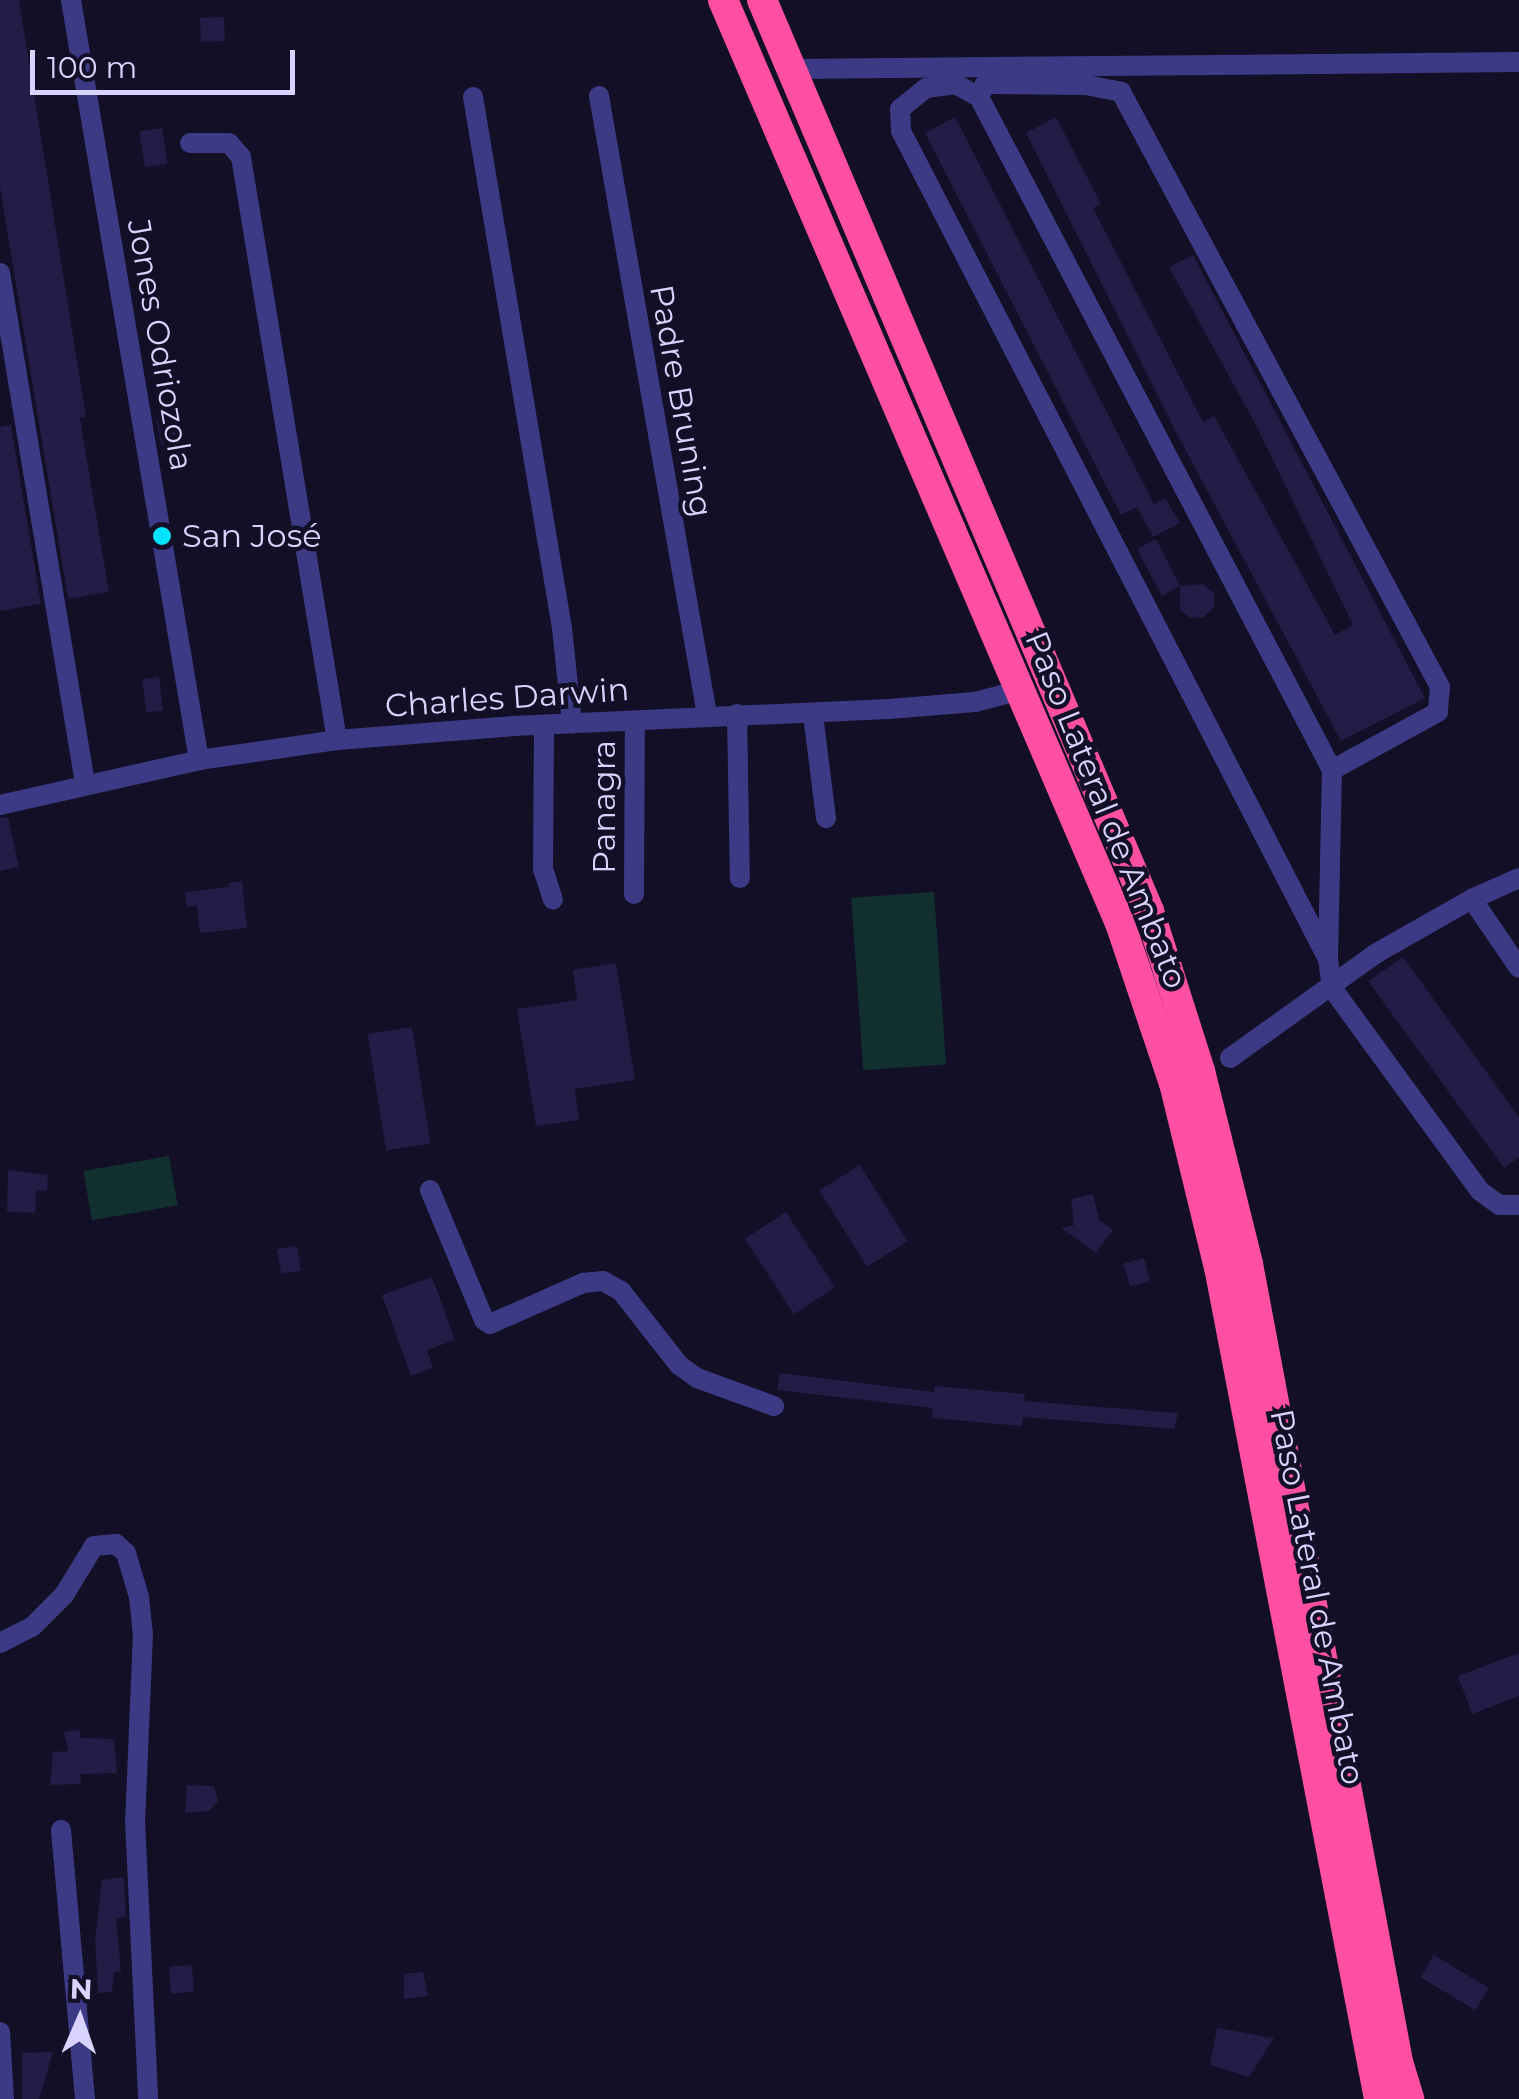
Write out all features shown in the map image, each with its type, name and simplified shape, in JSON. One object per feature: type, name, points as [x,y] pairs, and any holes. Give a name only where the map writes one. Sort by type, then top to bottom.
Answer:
[{"type":"highway","name":"Paso Lateral de Ambato","points":[[723,0],[1120,923],[1174,1084],[1218,1267],[1379,2099]]},
{"type":"highway","name":"Paso Lateral de Ambato","points":[[762,0],[1149,910],[1200,1072],[1248,1264],[1398,2062],[1409,2099]]},
{"type":"highway","points":[[928,481],[960,468]]},
{"type":"street","name":"Jones Odriozola","points":[[71,0],[199,760]]},
{"type":"street","points":[[794,69],[1519,62]]},
{"type":"street","points":[[979,96],[956,84],[926,88],[900,109],[901,131],[1328,959]]},
{"type":"street","points":[[1332,770],[1438,712],[1440,687],[1121,92],[1086,86],[985,84],[980,87],[979,96],[1332,770],[1328,959],[1332,988],[1486,1199],[1499,1205],[1519,1206]]},
{"type":"street","name":"Padre Bruning","points":[[599,96],[635,316],[650,380],[682,595],[707,715]]},
{"type":"street","points":[[473,97],[562,628],[572,724]]},
{"type":"street","points":[[190,142],[229,143],[241,157],[337,740]]},
{"type":"street","points":[[0,273],[85,783]]},
{"type":"street","name":"Charles Darwin","points":[[0,805],[199,760],[337,740],[707,715],[813,715],[975,702],[1022,690]]},
{"type":"street","points":[[738,714],[740,878]]},
{"type":"street","points":[[813,715],[826,818]]},
{"type":"street","name":"Panagra","points":[[634,721],[634,894]]},
{"type":"street","points":[[544,726],[543,868],[553,898]]},
{"type":"street","points":[[1230,1058],[1376,954],[1472,899],[1519,878]]},
{"type":"street","points":[[1472,899],[1519,968]]},
{"type":"street","points":[[430,1190],[484,1320],[490,1324],[583,1282],[603,1281],[622,1291],[679,1365],[697,1378],[774,1406]]},
{"type":"street","points":[[0,1643],[32,1628],[64,1594],[94,1546],[116,1544],[126,1553],[133,1568],[143,1634],[135,1820],[148,2099]]},
{"type":"street","points":[[61,1830],[85,2099]]},
{"type":"street","points":[[0,2032],[4,2099]]},
{"type":"green space","points":[[934,892],[946,1065],[863,1070],[851,898]]},
{"type":"green space","points":[[169,1156],[178,1205],[92,1220],[83,1171]]},
{"type":"building","points":[[0,0],[19,0],[86,417],[80,418],[109,592],[68,599],[0,187]]},
{"type":"building","points":[[224,17],[225,41],[201,42],[200,18]]},
{"type":"building","points":[[955,117],[1154,504],[1165,498],[1180,523],[1153,537],[1137,507],[1121,515],[925,133]]},
{"type":"building","points":[[1056,117],[1101,204],[1093,208],[1203,422],[1214,416],[1335,635],[1353,625],[1257,427],[1169,267],[1193,255],[1425,698],[1341,741],[1178,436],[1026,133]]},
{"type":"building","points":[[162,128],[168,164],[145,167],[139,132]]},
{"type":"building","points":[[175,416],[180,442],[161,445],[156,420]]},
{"type":"building","points":[[11,425],[41,604],[0,611],[0,427]]},
{"type":"building","points":[[1156,539],[1180,586],[1162,596],[1137,549]]},
{"type":"building","points":[[1203,584],[1214,593],[1214,607],[1204,617],[1191,618],[1180,610],[1180,586]]},
{"type":"building","points":[[159,677],[163,711],[146,713],[142,679]]},
{"type":"building","points":[[8,817],[19,867],[0,871],[0,818]]},
{"type":"building","points":[[242,881],[247,928],[200,933],[197,906],[187,907],[185,892],[229,887],[229,883]]},
{"type":"building","points":[[1403,957],[1519,1117],[1519,1157],[1504,1168],[1368,981]]},
{"type":"building","points":[[616,963],[635,1080],[575,1089],[579,1120],[536,1126],[517,1009],[577,1000],[573,970]]},
{"type":"building","points":[[412,1027],[430,1144],[386,1151],[368,1034]]},
{"type":"building","points":[[860,1165],[908,1241],[867,1267],[819,1190]]},
{"type":"building","points":[[8,1170],[48,1175],[47,1191],[36,1190],[35,1213],[7,1212]]},
{"type":"building","points":[[1093,1194],[1099,1220],[1113,1230],[1096,1253],[1061,1228],[1074,1225],[1071,1199]]},
{"type":"building","points":[[786,1212],[835,1287],[794,1314],[745,1239]]},
{"type":"building","points":[[297,1246],[301,1271],[281,1274],[277,1249]]},
{"type":"building","points":[[1144,1258],[1150,1281],[1130,1287],[1124,1263]]},
{"type":"building","points":[[432,1277],[455,1340],[427,1350],[433,1368],[411,1376],[382,1295]]},
{"type":"building","points":[[780,1373],[934,1392],[935,1386],[1025,1394],[1024,1401],[1178,1413],[1174,1429],[1023,1417],[1022,1426],[932,1418],[933,1408],[777,1390]]},
{"type":"building","points":[[1519,1653],[1519,1696],[1472,1714],[1458,1676]]},
{"type":"building","points":[[80,1730],[81,1738],[114,1739],[117,1773],[80,1774],[81,1784],[50,1785],[53,1752],[68,1751],[64,1732]]},
{"type":"building","points":[[187,1785],[214,1786],[218,1801],[209,1811],[185,1813]]},
{"type":"building","points":[[124,1877],[126,1917],[116,1918],[121,1971],[114,1972],[112,1992],[98,1993],[95,1940],[102,1880]]},
{"type":"building","points":[[1434,1955],[1489,1988],[1475,2010],[1421,1977]]},
{"type":"building","points":[[192,1965],[194,1992],[171,1994],[169,1967]]},
{"type":"building","points":[[423,1972],[428,1996],[404,1999],[404,1974]]},
{"type":"building","points":[[1217,2028],[1274,2038],[1249,2077],[1210,2065]]},
{"type":"building","points":[[53,2052],[39,2099],[22,2099],[22,2053]]},
{"type":"place","name":"San José","points":[[162,536]]}]
